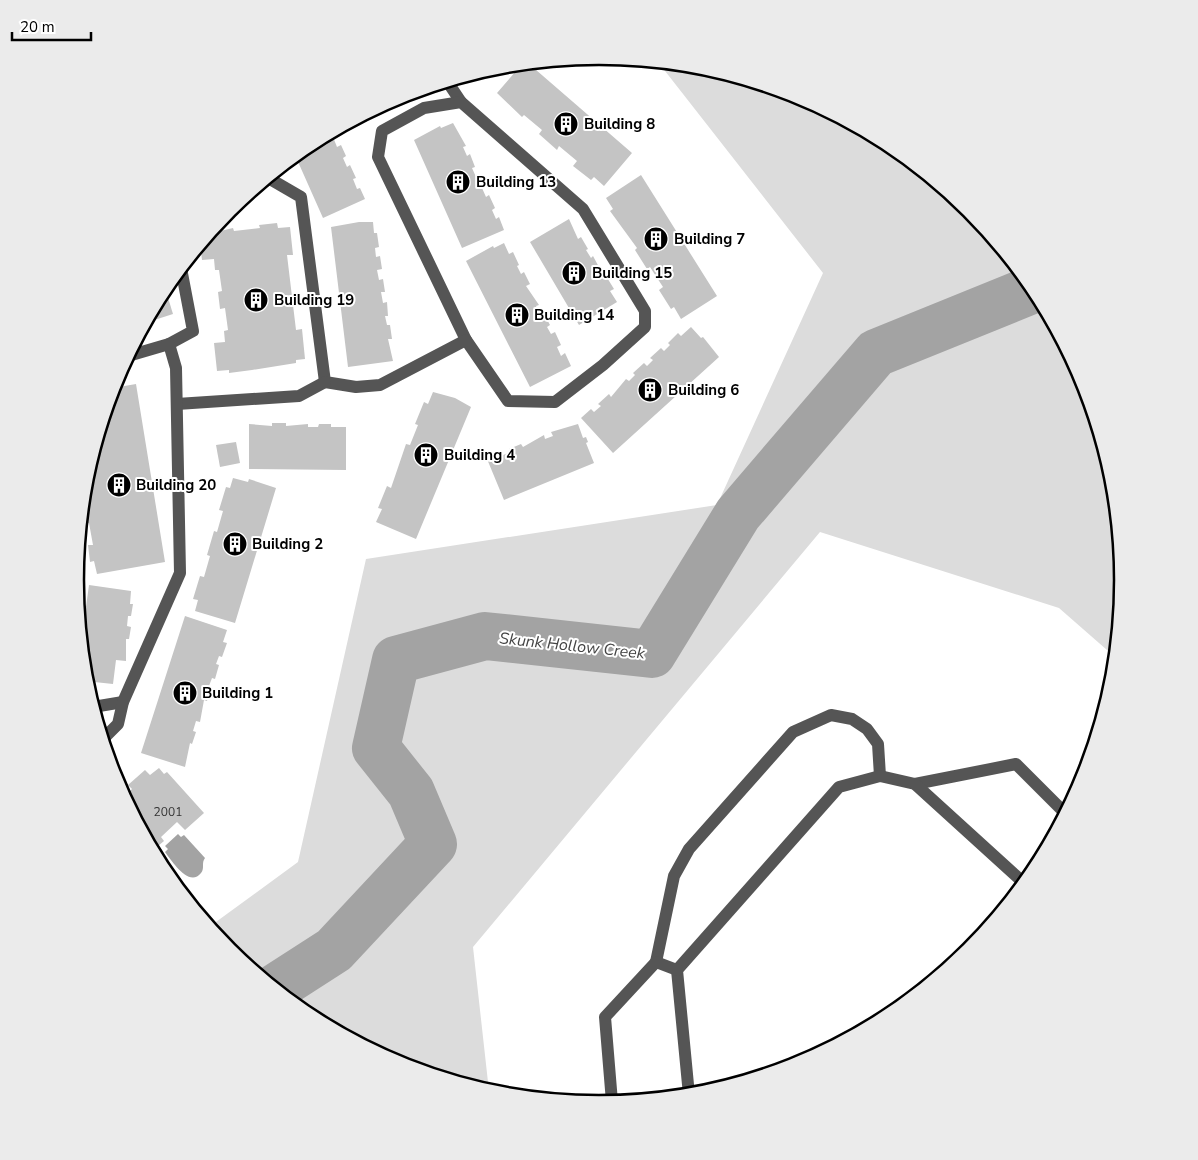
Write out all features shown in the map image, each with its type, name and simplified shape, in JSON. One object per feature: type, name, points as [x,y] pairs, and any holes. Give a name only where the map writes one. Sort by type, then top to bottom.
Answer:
[{"type":"street","points":[[452,87],[461,102],[583,209],[646,311],[645,327],[603,365],[555,402],[508,401],[466,340],[378,157],[382,131],[424,108],[461,102]]},
{"type":"street","points":[[273,181],[301,197],[325,382]]},
{"type":"street","points":[[136,354],[169,344],[193,331],[183,277]]},
{"type":"street","points":[[177,404],[299,396],[325,382],[356,387],[380,385],[466,340]]},
{"type":"street","points":[[108,734],[118,724],[123,702],[180,573],[176,368],[169,344]]},
{"type":"street","points":[[100,706],[123,702]]},
{"type":"street","points":[[611,1095],[605,1017],[656,962],[674,876],[689,849],[793,732],[831,715],[852,719],[867,729],[878,744],[880,776]]},
{"type":"street","points":[[688,1087],[677,970],[839,787],[880,776],[915,784],[1016,764],[1061,809]]},
{"type":"street","points":[[915,784],[1019,878]]},
{"type":"street","points":[[656,962],[677,970]]},
{"type":"shaded area","points":[[663,69],[699,75],[765,92],[827,118],[857,134],[913,171],[939,193],[986,240],[1008,266],[1045,323],[1061,352],[1087,414],[1096,447],[1110,513],[1113,546],[1113,614],[1109,652],[1059,608],[820,532],[473,947],[488,1082],[433,1068],[371,1042],[341,1026],[285,989],[259,967],[215,923],[298,862],[366,559],[717,505],[823,273]]},
{"type":"shaded area","points":[[178,834],[181,837],[184,835],[205,858],[202,871],[196,877],[191,877],[181,872],[165,852],[168,849],[165,846]]},
{"type":"building","name":"Building 8","points":[[535,69],[632,153],[604,186],[594,177],[591,180],[573,166],[577,161],[559,146],[557,150],[539,134],[542,130],[524,115],[522,117],[497,93],[515,72]]},
{"type":"building","name":"Building 13","points":[[453,123],[466,146],[463,147],[467,156],[470,154],[475,167],[472,168],[476,177],[480,175],[485,187],[482,188],[486,197],[489,195],[495,208],[492,210],[496,219],[499,217],[504,230],[462,248],[414,140],[440,126],[441,128]]},
{"type":"building","points":[[334,139],[337,147],[341,145],[346,156],[343,158],[347,167],[350,165],[356,178],[353,179],[357,189],[360,188],[365,199],[323,218],[298,162]]},
{"type":"building","name":"Building 7","points":[[641,175],[717,296],[681,319],[674,307],[671,309],[659,290],[663,287],[650,267],[647,269],[635,250],[637,248],[610,211],[613,209],[606,198]]},
{"type":"building","name":"Building 15","points":[[569,219],[578,239],[581,237],[591,258],[593,256],[603,278],[606,276],[614,289],[610,291],[617,302],[579,325],[530,242]]},
{"type":"building","points":[[359,222],[373,222],[374,233],[377,233],[379,247],[375,248],[376,257],[380,256],[382,269],[377,270],[379,280],[383,279],[385,292],[381,292],[383,303],[387,302],[388,316],[385,316],[387,325],[390,325],[392,339],[388,339],[393,361],[348,367],[331,227]]},
{"type":"building","name":"Building 19","points":[[277,223],[278,228],[290,227],[293,255],[287,255],[296,330],[302,329],[305,359],[296,360],[296,363],[252,370],[229,373],[229,370],[217,371],[214,343],[225,342],[224,331],[228,330],[225,308],[220,309],[218,292],[222,291],[219,270],[215,270],[214,259],[202,260],[201,253],[221,231],[233,228],[234,231],[260,228],[259,225]]},
{"type":"building","name":"Building 14","points":[[504,243],[509,254],[513,252],[521,274],[524,272],[530,284],[526,286],[539,305],[536,306],[541,316],[544,314],[550,325],[547,327],[551,334],[555,332],[561,345],[557,347],[561,356],[565,353],[571,366],[530,387],[466,261],[493,246],[494,248]]},
{"type":"building","points":[[168,298],[173,314],[154,320]]},
{"type":"building","name":"Building 6","points":[[691,327],[701,338],[703,337],[719,357],[613,453],[581,418],[591,409],[594,412],[601,406],[598,404],[609,394],[611,397],[626,379],[629,381],[635,375],[633,373],[644,363],[647,366],[653,360],[650,358],[661,348],[664,351],[670,345],[668,343],[678,333],[681,336]]},
{"type":"building","name":"Building 20","points":[[136,384],[165,562],[97,574],[94,561],[90,562],[88,545],[93,545],[89,523],[87,523],[88,513],[102,447],[111,414],[122,386]]},
{"type":"building","name":"Building 4","points":[[433,392],[455,398],[471,407],[416,539],[376,522],[382,509],[378,508],[387,486],[391,488],[406,444],[410,445],[418,425],[415,424],[424,402],[428,404]]},
{"type":"building","points":[[272,423],[286,423],[286,426],[308,424],[308,427],[318,427],[319,424],[331,424],[331,427],[346,427],[346,470],[249,469],[249,424],[272,426]]},
{"type":"building","points":[[578,424],[583,438],[586,437],[588,442],[586,443],[594,463],[504,500],[487,459],[500,453],[501,456],[510,452],[509,449],[521,444],[523,447],[544,435],[545,439],[553,436],[551,432]]},
{"type":"building","points":[[236,442],[240,463],[220,467],[216,445]]},
{"type":"building","name":"Building 2","points":[[233,478],[248,482],[249,479],[276,488],[235,623],[195,611],[198,600],[193,599],[200,576],[204,577],[210,556],[207,555],[214,531],[217,532],[223,511],[219,510],[226,487],[230,488]]},
{"type":"building","points":[[89,585],[131,591],[130,604],[133,604],[131,616],[128,616],[127,626],[131,627],[129,639],[126,639],[126,661],[116,660],[113,684],[94,682],[88,647],[85,614]]},
{"type":"building","name":"Building 1","points":[[185,616],[227,630],[223,642],[227,643],[222,657],[219,656],[216,664],[219,665],[215,679],[212,678],[209,686],[211,687],[207,701],[204,700],[200,722],[196,721],[193,731],[196,732],[192,744],[190,743],[185,767],[141,753]]},
{"type":"building","points":[[159,768],[164,774],[167,772],[204,813],[185,830],[177,822],[161,837],[164,841],[158,846],[137,808],[130,791],[132,789],[128,785],[145,770],[150,775]]},
{"type":"waterway","name":"Skunk Hollow Creek","points":[[280,985],[334,950],[433,844],[411,792],[376,748],[396,660],[485,636],[652,654],[738,514],[876,353],[1026,292]]},
{"type":"place","name":"Building 8","points":[[566,124]]},
{"type":"place","name":"Building 13","points":[[458,182]]},
{"type":"place","name":"Building 7","points":[[656,239]]},
{"type":"place","name":"Building 15","points":[[574,273]]},
{"type":"place","name":"Building 19","points":[[256,300]]},
{"type":"place","name":"Building 14","points":[[517,315]]},
{"type":"place","name":"Building 6","points":[[650,390]]},
{"type":"place","name":"Building 4","points":[[426,455]]},
{"type":"place","name":"Building 20","points":[[119,485]]},
{"type":"place","name":"Building 2","points":[[235,544]]},
{"type":"place","name":"Building 1","points":[[185,693]]}]
